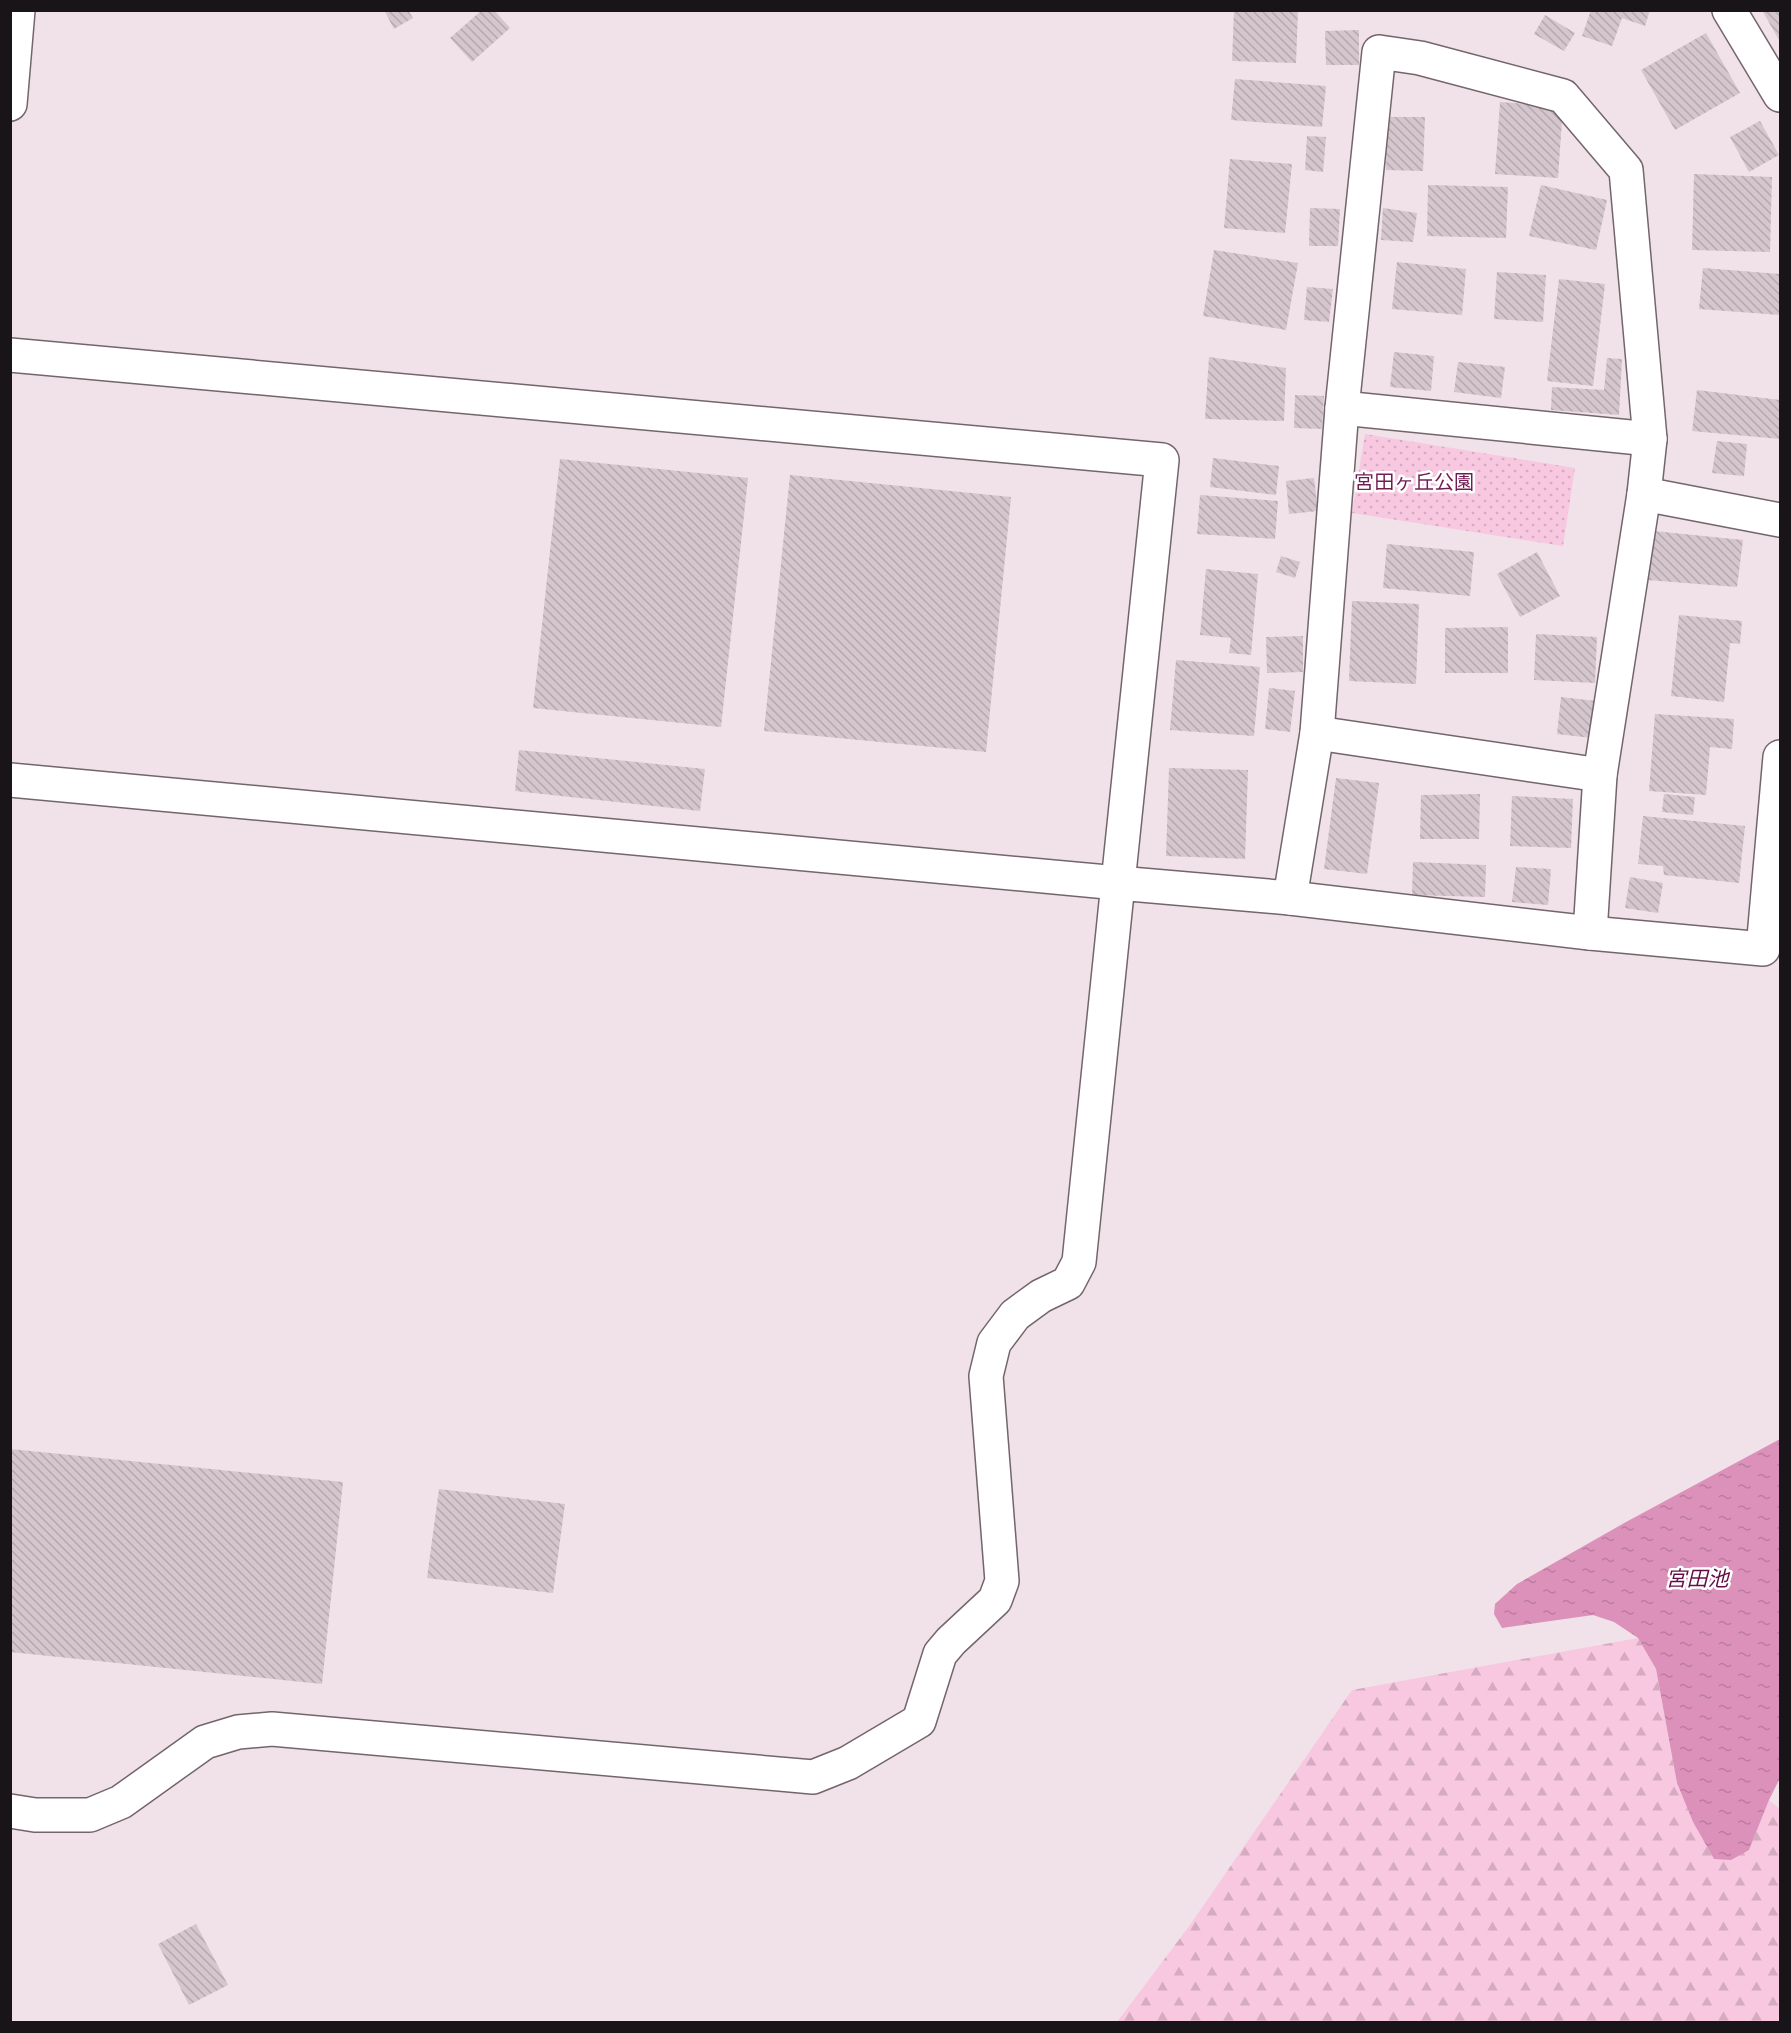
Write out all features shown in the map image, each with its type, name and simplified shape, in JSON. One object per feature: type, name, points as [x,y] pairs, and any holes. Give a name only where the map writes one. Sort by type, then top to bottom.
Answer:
[{"type":"street","points":[[10,104],[18,10]]},
{"type":"street","points":[[1729,10],[1780,95]]},
{"type":"street","points":[[1290,898],[1317,733],[1342,408],[1379,52],[1420,58],[1563,96],[1626,170],[1650,438],[1644,494],[1600,775],[1590,933]]},
{"type":"street","points":[[10,355],[1162,460],[1079,1262],[1068,1283],[1041,1296],[1015,1315],[994,1343],[986,1376],[1002,1581],[995,1600],[940,1654],[919,1721],[848,1763],[813,1777],[272,1729],[238,1732],[205,1742],[121,1802],[90,1815],[35,1815],[10,1811]]},
{"type":"street","points":[[1342,408],[1650,438]]},
{"type":"street","points":[[1644,494],[1780,520]]},
{"type":"street","points":[[1317,733],[1600,775]]},
{"type":"street","points":[[10,780],[1290,898],[1590,933],[1772,950],[1780,757]]},
{"type":"green space","name":"宮田ヶ丘公園","points":[[1365,434],[1575,468],[1563,546],[1352,513]]},
{"type":"green space","points":[[1638,1638],[1656,1669],[1677,1783],[1693,1822],[1714,1859],[1749,1850],[1769,1800],[1780,1809],[1780,2022],[1117,2022],[1190,1925],[1352,1690]]},
{"type":"water","name":"宮田池","points":[[1780,1439],[1780,1778],[1749,1850],[1731,1860],[1714,1859],[1693,1822],[1677,1783],[1656,1669],[1638,1638],[1614,1622],[1593,1615],[1502,1628],[1494,1614],[1495,1604],[1517,1584]]},
{"type":"building","points":[[384,10],[408,10],[413,18],[394,29]]},
{"type":"building","points":[[482,10],[494,10],[510,28],[472,62],[450,38]]},
{"type":"building","points":[[1234,10],[1298,10],[1296,63],[1232,61]]},
{"type":"building","points":[[1591,10],[1650,10],[1645,26],[1622,18],[1612,46],[1582,36]]},
{"type":"building","points":[[1762,10],[1780,10],[1780,42]]},
{"type":"building","points":[[1545,15],[1575,33],[1564,51],[1534,34]]},
{"type":"building","points":[[1359,30],[1359,65],[1326,65],[1325,31]]},
{"type":"building","points":[[1706,33],[1740,93],[1675,130],[1641,70]]},
{"type":"building","points":[[1235,79],[1326,86],[1322,127],[1231,120]]},
{"type":"building","points":[[1500,102],[1563,106],[1558,178],[1495,174]]},
{"type":"building","points":[[1387,117],[1425,117],[1423,171],[1386,170]]},
{"type":"building","points":[[1760,121],[1779,155],[1749,172],[1730,137]]},
{"type":"building","points":[[1307,136],[1326,137],[1323,172],[1305,170]]},
{"type":"building","points":[[1230,159],[1292,164],[1285,233],[1224,228]]},
{"type":"building","points":[[1694,174],[1772,177],[1770,252],[1692,250]]},
{"type":"building","points":[[1428,185],[1508,187],[1506,238],[1427,236]]},
{"type":"building","points":[[1541,185],[1607,200],[1596,250],[1529,236]]},
{"type":"building","points":[[1310,208],[1340,209],[1338,246],[1309,246]]},
{"type":"building","points":[[1383,208],[1417,213],[1413,242],[1381,240]]},
{"type":"building","points":[[1214,250],[1298,263],[1286,330],[1203,316]]},
{"type":"building","points":[[1397,262],[1466,269],[1462,315],[1392,309]]},
{"type":"building","points":[[1703,268],[1780,274],[1780,315],[1699,309]]},
{"type":"building","points":[[1497,272],[1546,275],[1543,322],[1494,319]]},
{"type":"building","points":[[1559,279],[1605,284],[1593,386],[1547,381]]},
{"type":"building","points":[[1307,287],[1333,289],[1329,322],[1304,320]]},
{"type":"building","points":[[1394,352],[1434,356],[1431,391],[1390,387]]},
{"type":"building","points":[[1209,357],[1286,368],[1284,421],[1205,419]]},
{"type":"building","points":[[1607,358],[1622,359],[1619,415],[1551,410],[1552,387],[1604,390]]},
{"type":"building","points":[[1458,362],[1505,367],[1501,398],[1454,392]]},
{"type":"building","points":[[1697,390],[1780,400],[1780,439],[1692,431]]},
{"type":"building","points":[[1295,395],[1324,396],[1322,429],[1294,428]]},
{"type":"building","points":[[1717,441],[1747,444],[1744,476],[1712,473]]},
{"type":"building","points":[[1213,458],[1279,466],[1276,495],[1210,487]]},
{"type":"building","points":[[560,459],[748,478],[721,727],[533,708]]},
{"type":"building","points":[[790,475],[1011,497],[986,752],[764,731]]},
{"type":"building","points":[[1314,478],[1318,511],[1289,514],[1286,481]]},
{"type":"building","points":[[1200,495],[1278,501],[1275,539],[1197,534]]},
{"type":"building","points":[[1654,531],[1743,540],[1737,587],[1647,580]]},
{"type":"building","points":[[1387,544],[1474,552],[1470,596],[1383,588]]},
{"type":"building","points":[[1537,552],[1560,596],[1520,617],[1497,574]]},
{"type":"building","points":[[1281,556],[1300,562],[1295,578],[1276,572]]},
{"type":"building","points":[[1206,569],[1258,574],[1251,655],[1229,653],[1231,638],[1200,635]]},
{"type":"building","points":[[1352,601],[1419,604],[1416,684],[1349,681]]},
{"type":"building","points":[[1679,615],[1742,621],[1740,644],[1730,643],[1724,702],[1671,696]]},
{"type":"building","points":[[1508,627],[1508,673],[1445,673],[1445,628]]},
{"type":"building","points":[[1536,634],[1597,637],[1595,683],[1534,680]]},
{"type":"building","points":[[1303,636],[1303,672],[1267,673],[1266,637]]},
{"type":"building","points":[[1176,660],[1260,667],[1254,736],[1170,730]]},
{"type":"building","points":[[1269,688],[1295,691],[1290,732],[1265,729]]},
{"type":"building","points":[[1561,697],[1596,701],[1592,738],[1557,734]]},
{"type":"building","points":[[1655,714],[1734,719],[1732,749],[1710,747],[1706,795],[1649,791]]},
{"type":"building","points":[[519,750],[705,769],[700,811],[515,791]]},
{"type":"building","points":[[1169,768],[1248,770],[1245,859],[1166,856]]},
{"type":"building","points":[[1336,778],[1379,783],[1367,874],[1324,869]]},
{"type":"building","points":[[1480,794],[1479,839],[1420,839],[1421,795]]},
{"type":"building","points":[[1664,794],[1695,797],[1693,815],[1662,812]]},
{"type":"building","points":[[1512,796],[1573,799],[1571,848],[1510,846]]},
{"type":"building","points":[[1643,816],[1745,826],[1739,883],[1664,875],[1663,866],[1638,864]]},
{"type":"building","points":[[1413,862],[1486,865],[1485,897],[1412,895]]},
{"type":"building","points":[[1516,867],[1551,869],[1548,905],[1512,902]]},
{"type":"building","points":[[1630,877],[1663,883],[1658,913],[1625,908]]},
{"type":"building","points":[[10,1449],[343,1482],[322,1684],[10,1652]]},
{"type":"building","points":[[439,1489],[565,1504],[553,1593],[427,1578]]},
{"type":"building","points":[[196,1924],[228,1985],[189,2005],[158,1944]]}]
